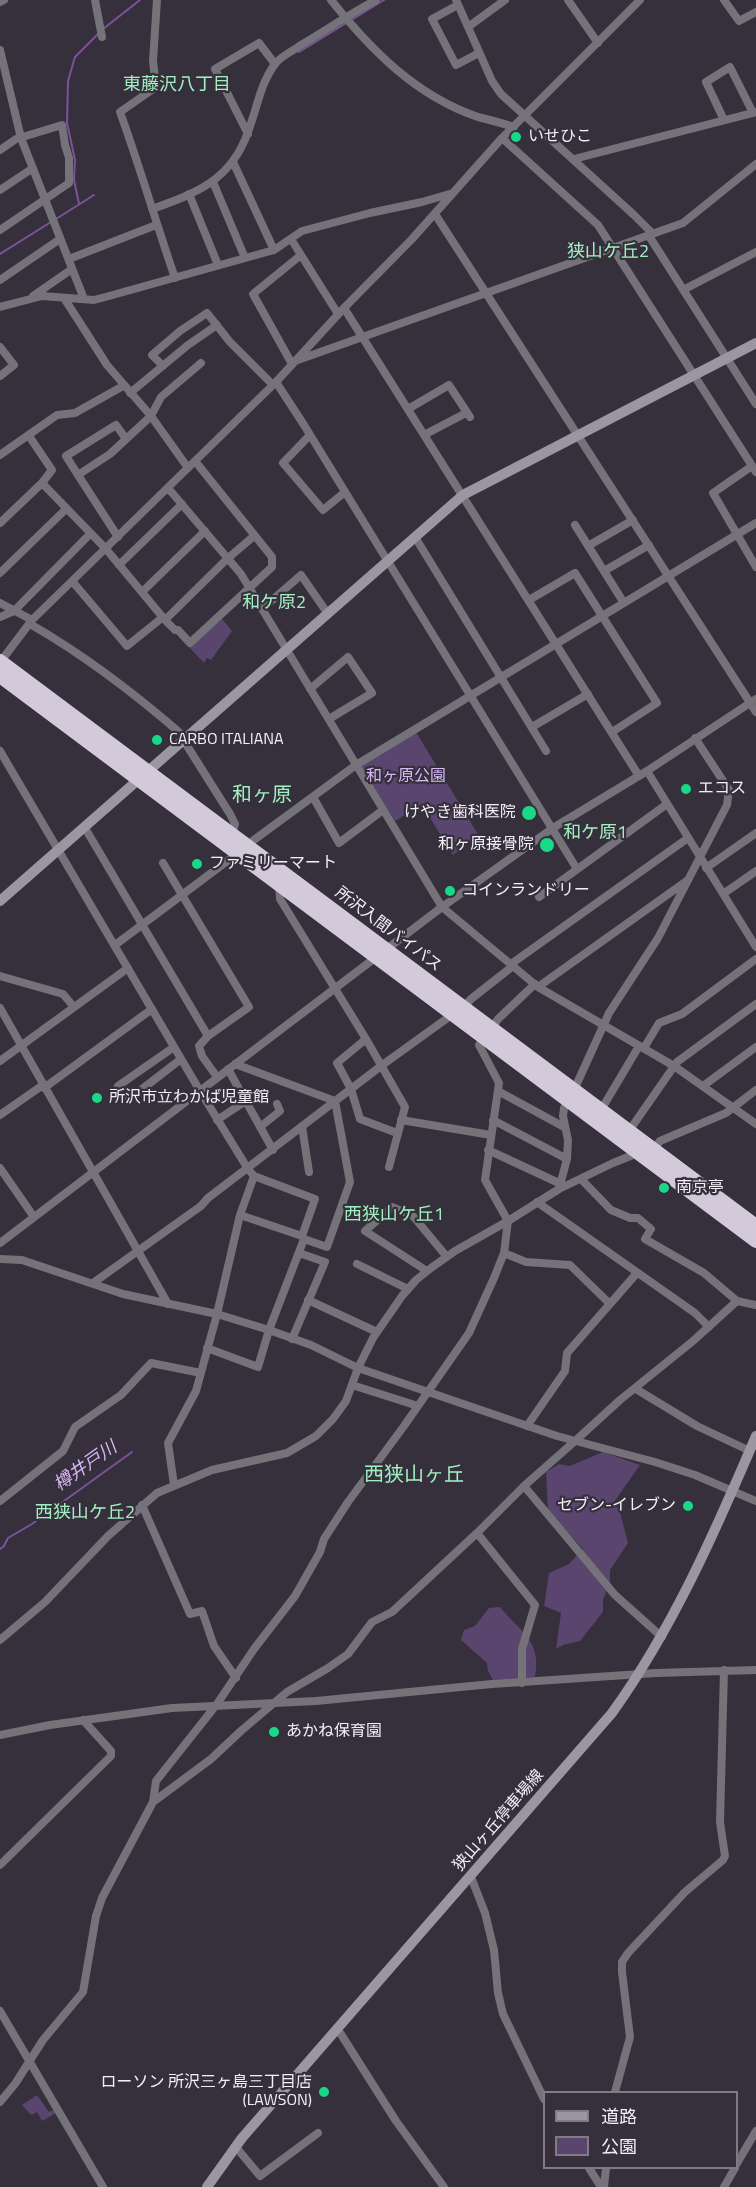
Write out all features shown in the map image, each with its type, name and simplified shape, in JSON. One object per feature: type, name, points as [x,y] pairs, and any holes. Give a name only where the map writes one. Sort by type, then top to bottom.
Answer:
[{"type":"highway","name":"所沢入間バイパス","points":[[0,661],[144,775],[572,1096],[638,1153],[756,1241]]},
{"type":"highway","name":"所沢入間バイパス","points":[[0,676],[232,834],[243,849],[279,884],[381,953]]},
{"type":"highway","name":"所沢入間バイパス","points":[[572,1096],[601,1110],[756,1226]]},
{"type":"main road","points":[[0,901],[462,495],[756,343]]},
{"type":"main road","name":"狭山ヶ丘停車場線","points":[[207,2187],[235,2146],[591,1738],[640,1674],[662,1637],[733,1490],[756,1436]]},
{"type":"street","points":[[157,0],[153,60],[156,87],[120,112],[140,167],[174,278]]},
{"type":"street","points":[[331,0],[372,48],[420,89],[477,116],[514,126]]},
{"type":"street","points":[[152,209],[213,182],[233,162],[248,134],[260,91],[275,64],[345,17],[376,0]]},
{"type":"street","points":[[468,27],[505,0]]},
{"type":"street","points":[[568,0],[598,43]]},
{"type":"street","points":[[0,661],[31,622],[274,384],[435,214],[502,138],[640,0]]},
{"type":"street","points":[[724,0],[739,21],[756,12]]},
{"type":"street","points":[[97,1],[102,37]]},
{"type":"street","points":[[479,53],[456,65],[432,19],[457,2],[492,81],[501,94],[634,215],[651,235],[683,290],[756,404]]},
{"type":"street","points":[[248,134],[215,69],[259,43],[275,64]]},
{"type":"street","points":[[0,50],[21,138],[84,298]]},
{"type":"street","points":[[574,159],[724,120],[754,112],[730,67],[706,82],[724,120]]},
{"type":"street","points":[[0,150],[21,138],[62,125],[64,146],[69,158],[69,183],[0,230]]},
{"type":"street","points":[[502,138],[598,225],[615,248],[754,469],[713,493],[756,567]]},
{"type":"street","points":[[233,162],[274,250]]},
{"type":"street","points":[[293,363],[683,223],[756,164]]},
{"type":"street","points":[[0,190],[33,168]]},
{"type":"street","points":[[213,182],[245,258]]},
{"type":"street","points":[[0,307],[42,296],[102,298],[274,250],[302,231],[454,192]]},
{"type":"street","points":[[189,194],[219,265]]},
{"type":"street","points":[[435,214],[668,576],[753,701],[756,712]]},
{"type":"street","points":[[69,260],[156,225]]},
{"type":"street","points":[[0,280],[60,239]]},
{"type":"street","points":[[291,239],[362,338],[612,732],[667,804],[756,947]]},
{"type":"street","points":[[683,290],[756,252]]},
{"type":"street","points":[[293,363],[253,294],[301,255]]},
{"type":"street","points":[[27,300],[72,269]]},
{"type":"street","points":[[64,298],[123,386],[151,416],[188,468]]},
{"type":"street","points":[[163,366],[152,355],[180,331],[207,313],[230,342],[274,384],[310,435],[577,869]]},
{"type":"street","points":[[130,393],[217,325]]},
{"type":"street","points":[[0,347],[14,365],[0,376]]},
{"type":"street","points":[[78,475],[110,454],[151,416],[161,397],[201,363]]},
{"type":"street","points":[[408,409],[449,385],[468,415],[424,435]]},
{"type":"street","points":[[0,455],[57,415],[75,413],[123,386]]},
{"type":"street","points":[[118,537],[66,456],[116,425],[126,439]]},
{"type":"street","points":[[310,435],[283,463],[323,510],[345,492]]},
{"type":"street","points":[[0,523],[42,483],[52,470],[29,436]]},
{"type":"street","points":[[42,483],[106,549],[174,630],[178,630],[190,643],[272,567],[272,556],[195,462]]},
{"type":"street","points":[[168,488],[249,587],[442,907],[536,986],[674,1066],[756,1124]]},
{"type":"street","points":[[119,565],[182,504]]},
{"type":"street","points":[[0,573],[66,509]]},
{"type":"street","points":[[588,546],[633,520]]},
{"type":"street","points":[[115,945],[356,765],[756,523]]},
{"type":"street","points":[[575,525],[624,603]]},
{"type":"street","points":[[142,592],[205,531]]},
{"type":"street","points":[[0,617],[14,611],[90,534]]},
{"type":"street","points":[[72,581],[127,646],[164,619],[254,536]]},
{"type":"street","points":[[415,537],[546,751]]},
{"type":"street","points":[[604,571],[649,545]]},
{"type":"street","points":[[529,600],[575,573],[657,703],[612,732]]},
{"type":"street","points":[[262,609],[301,575],[327,614]]},
{"type":"street","points":[[0,603],[88,661],[155,711],[185,740],[230,814],[235,824],[232,834]]},
{"type":"street","points":[[310,689],[348,657],[372,693],[328,719]]},
{"type":"street","points":[[532,727],[588,694]]},
{"type":"street","points":[[0,1243],[442,907],[553,828],[643,773],[753,701]]},
{"type":"street","points":[[560,1186],[567,1159],[568,1140],[564,1127],[564,1108],[572,1096],[603,1024],[658,938],[727,806],[730,793],[695,738]]},
{"type":"street","points":[[0,751],[248,1169],[254,1176],[315,1199],[302,1236],[240,1215]]},
{"type":"street","points":[[313,797],[339,843],[383,810]]},
{"type":"street","points":[[540,897],[667,804]]},
{"type":"street","points":[[85,828],[208,1036]]},
{"type":"street","points":[[706,868],[756,833]]},
{"type":"street","points":[[93,1283],[201,1206],[302,1126],[459,1010],[512,965],[688,837]]},
{"type":"street","points":[[163,863],[249,1007],[208,1036],[199,1047],[202,1056],[217,1077]]},
{"type":"street","points":[[723,894],[756,871]]},
{"type":"street","points":[[0,2102],[15,2084],[54,2025],[83,1992],[87,1980],[92,1931],[102,1898],[153,1802],[156,1781],[217,1704],[254,1649],[295,1596],[320,1552],[324,1539],[348,1502],[429,1392],[469,1333],[504,1253],[508,1221],[484,1180],[499,1083],[479,1046],[498,1019],[536,986],[690,879]]},
{"type":"street","points":[[279,884],[280,898],[336,988],[405,1107],[389,1167]]},
{"type":"street","points":[[601,1110],[659,1023],[682,1014],[756,959]]},
{"type":"street","points":[[0,1061],[128,968]]},
{"type":"street","points":[[0,976],[63,994],[74,1007]]},
{"type":"street","points":[[629,1131],[677,1062],[756,1004]]},
{"type":"street","points":[[0,1008],[168,1304]]},
{"type":"street","points":[[0,1115],[152,1009]]},
{"type":"street","points":[[366,1039],[337,1063],[351,1089],[360,1119],[398,1133]]},
{"type":"street","points":[[174,1047],[118,1086],[128,1100],[181,1059]]},
{"type":"street","points":[[703,1086],[756,1047]]},
{"type":"street","points":[[232,1067],[246,1101],[273,1150]]},
{"type":"street","points":[[232,1067],[335,1101]]},
{"type":"street","points":[[654,1149],[660,1141],[726,1113],[756,1090]]},
{"type":"street","points":[[498,1091],[564,1127]]},
{"type":"street","points":[[217,1120],[246,1101]]},
{"type":"street","points":[[207,1348],[258,1367],[304,1239],[327,1247],[350,1182],[335,1101]]},
{"type":"street","points":[[260,1127],[280,1111],[277,1104]]},
{"type":"street","points":[[401,1120],[491,1135]]},
{"type":"street","points":[[493,1120],[567,1159]]},
{"type":"street","points":[[302,1126],[309,1173]]},
{"type":"street","points":[[488,1150],[560,1186]]},
{"type":"street","points":[[0,1640],[32,1614],[108,1536],[157,1493],[212,1470],[272,1458],[301,1446],[316,1436],[333,1419],[346,1401],[358,1368],[377,1332],[408,1289],[427,1271],[560,1186],[638,1153]]},
{"type":"street","points":[[0,1168],[34,1217]]},
{"type":"street","points":[[174,1485],[168,1443],[196,1391],[240,1215],[254,1176]]},
{"type":"street","points":[[581,1179],[611,1210],[630,1218],[638,1218],[651,1229],[645,1239],[704,1273],[737,1301],[756,1305]]},
{"type":"street","points":[[537,1202],[695,1313],[709,1327]]},
{"type":"street","points":[[427,1271],[365,1231],[392,1207],[413,1216],[447,1257]]},
{"type":"street","points":[[292,1339],[325,1262],[299,1253]]},
{"type":"street","points":[[504,1253],[526,1262],[570,1265],[609,1304]]},
{"type":"street","points":[[0,1259],[22,1260],[123,1294],[217,1314],[270,1330],[311,1345],[358,1368],[574,1441],[655,1462],[733,1490],[756,1501]]},
{"type":"street","points":[[357,1264],[408,1289]]},
{"type":"street","points":[[527,1426],[564,1371],[567,1353],[637,1273]]},
{"type":"street","points":[[308,1300],[377,1332]]},
{"type":"street","points":[[153,1802],[211,1759],[273,1703],[348,1654],[372,1622],[392,1612],[524,1486],[737,1301]]},
{"type":"street","points":[[0,1501],[63,1451],[75,1427],[121,1395],[151,1363],[201,1373]]},
{"type":"street","points":[[352,1385],[418,1406]]},
{"type":"street","points":[[636,1389],[697,1426],[750,1451]]},
{"type":"street","points":[[524,1486],[615,1595],[662,1637]]},
{"type":"street","points":[[142,1505],[190,1614],[202,1611],[214,1646],[236,1677]]},
{"type":"street","points":[[477,1533],[535,1605],[522,1649],[522,1683]]},
{"type":"street","points":[[615,2091],[630,2037],[622,1962],[685,1892],[723,1860],[720,1822],[724,1670]]},
{"type":"street","points":[[0,1735],[83,1720],[217,1704],[273,1703],[640,1674],[756,1670]]},
{"type":"street","points":[[0,1865],[113,1754],[83,1720]]},
{"type":"street","points":[[471,1877],[485,1913],[494,1950],[498,1993],[504,2014],[543,2097]]},
{"type":"street","points":[[0,2011],[104,2187]]},
{"type":"street","points":[[337,2028],[396,2121],[444,2187]]},
{"type":"street","points":[[738,2162],[756,2131]]},
{"type":"street","points":[[235,2146],[260,2176],[318,2133]]},
{"type":"street","points":[[590,2169],[603,2187]]},
{"type":"street","points":[[603,2187],[606,2169]]},
{"type":"street","points":[[724,2187],[734,2169]]},
{"type":"green space","points":[[222,619],[232,631],[211,660],[207,658],[204,663],[189,647]]},
{"type":"green space","name":"和ヶ原公園","points":[[416,732],[479,836],[453,855],[422,805],[395,821],[362,767],[362,764]]},
{"type":"green space","points":[[603,1452],[640,1465],[614,1502],[620,1512],[628,1543],[610,1570],[610,1581],[603,1600],[603,1612],[580,1641],[556,1649],[561,1613],[544,1606],[549,1573],[569,1564],[583,1549],[548,1511],[546,1472],[559,1464],[570,1466]]},
{"type":"green space","points":[[500,1607],[528,1637],[532,1645],[536,1664],[535,1677],[493,1680],[487,1663],[461,1640],[464,1630],[475,1626],[489,1608]]},
{"type":"green space","points":[[37,2095],[49,2112],[55,2109],[56,2113],[42,2121],[37,2112],[31,2115],[22,2105]]},
{"type":"waterway","points":[[103,29],[140,0]]},
{"type":"waterway","points":[[299,52],[384,0]]},
{"type":"waterway","points":[[79,204],[74,180],[75,160],[67,123],[68,81],[75,57],[99,33]]},
{"type":"waterway","points":[[56,219],[94,195]]},
{"type":"waterway","points":[[0,254],[51,222]]},
{"type":"waterway","name":"樽井戸川","points":[[0,1549],[8,1538],[32,1524],[132,1452]]},
{"type":"place","name":"いせひこ","points":[[516,137]]},
{"type":"place","name":"CARBO ITALIANA","points":[[157,740]]},
{"type":"place","name":"エコス","points":[[686,789]]},
{"type":"place","name":"けやき歯科医院","points":[[529,813]]},
{"type":"place","name":"和ヶ原接骨院","points":[[547,845]]},
{"type":"place","name":"ファミリーマート","points":[[197,864]]},
{"type":"place","name":"コインランドリー","points":[[450,891]]},
{"type":"place","name":"所沢市立わかば児童館","points":[[97,1098]]},
{"type":"place","name":"南京亭","points":[[664,1188]]},
{"type":"place","name":"セブン-イレブン","points":[[688,1506]]},
{"type":"place","name":"あかね保育園","points":[[274,1732]]},
{"type":"place","name":"ローソン 所沢三ヶ島三丁目店 (LAWSON)","points":[[324,2092]]},
{"type":"district","name":"東藤沢八丁目","points":[[177,86]]},
{"type":"district","name":"狭山ケ丘2","points":[[608,253]]},
{"type":"district","name":"和ケ原2","points":[[274,604]]},
{"type":"district","name":"和ヶ原","points":[[262,796]]},
{"type":"district","name":"和ケ原1","points":[[595,834]]},
{"type":"district","name":"西狭山ケ丘1","points":[[394,1216]]},
{"type":"district","name":"西狭山ヶ丘","points":[[414,1476]]},
{"type":"district","name":"西狭山ケ丘2","points":[[85,1514]]}]
